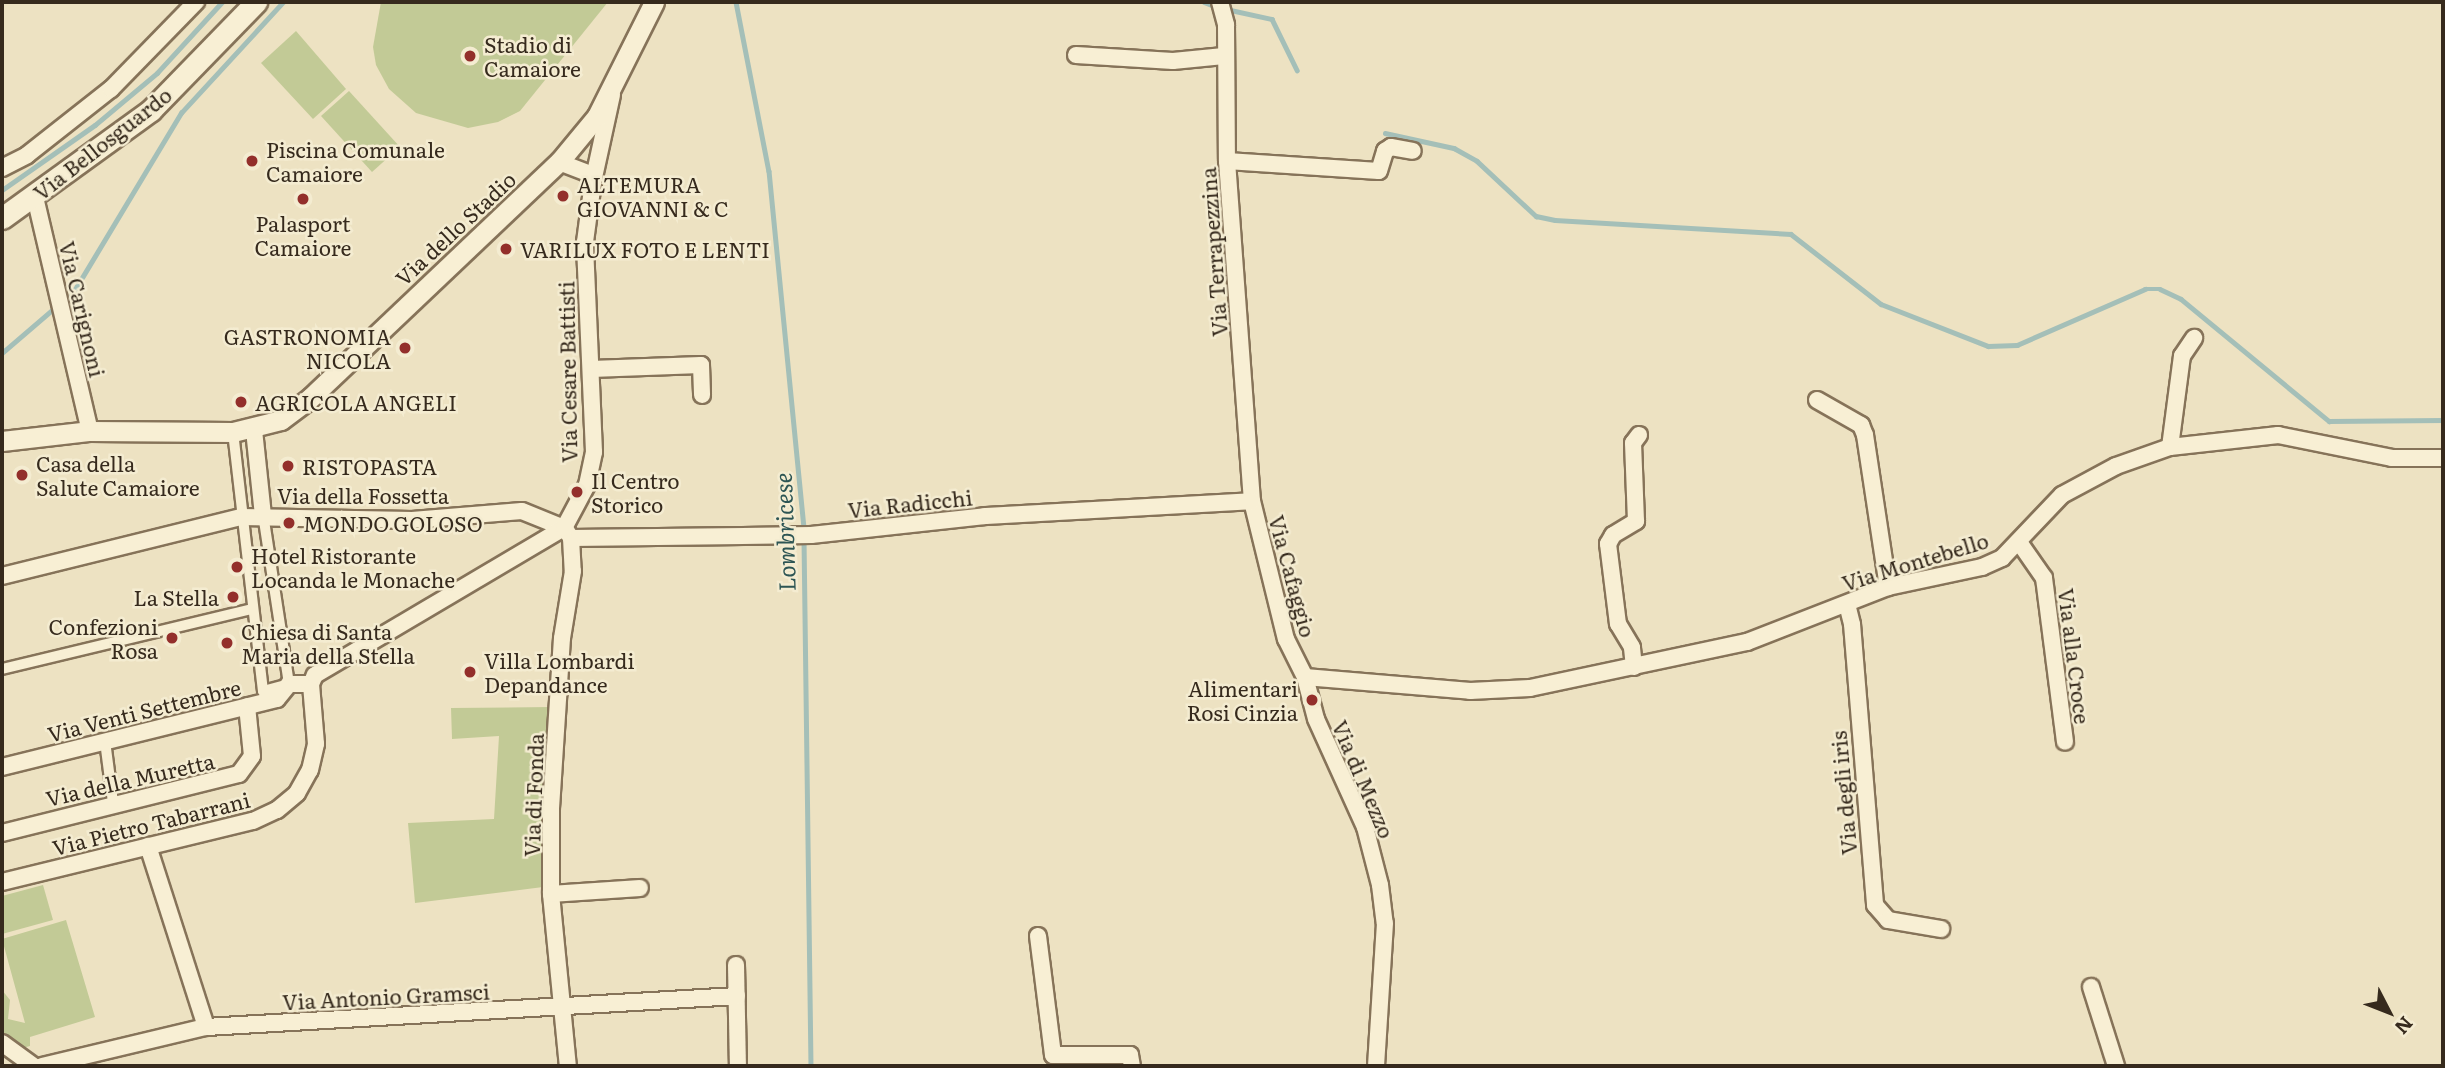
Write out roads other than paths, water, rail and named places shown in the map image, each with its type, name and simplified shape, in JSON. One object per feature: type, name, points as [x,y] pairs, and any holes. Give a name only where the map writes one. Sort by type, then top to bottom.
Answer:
[{"type":"main road","name":"Via Bellosguardo","points":[[2,218],[35,197],[151,110],[256,2]]},
{"type":"street","points":[[2,168],[27,155],[111,89],[195,2]]},
{"type":"street","name":"Via dello Stadio","points":[[2,442],[90,431],[233,432],[254,430],[281,420],[311,397],[559,162],[614,86],[654,2]]},
{"type":"street","name":"Via Terrapezzina","points":[[1222,9],[1227,161],[1252,500]]},
{"type":"street","points":[[1076,55],[1173,61],[1224,56]]},
{"type":"street","name":"Via Cesare Battisti","points":[[568,533],[592,469],[585,242],[593,182],[614,86]]},
{"type":"street","points":[[1227,161],[1379,171],[1385,151],[1391,147],[1413,152]]},
{"type":"street","points":[[559,162],[587,173],[593,182]]},
{"type":"street","name":"Via Carignoni","points":[[35,197],[90,431]]},
{"type":"street","points":[[2170,447],[2182,356],[2194,338]]},
{"type":"street","points":[[591,369],[701,365],[702,395]]},
{"type":"street","points":[[1817,400],[1861,425],[1865,435],[1888,587]]},
{"type":"street","points":[[254,430],[263,515],[289,684]]},
{"type":"street","points":[[233,432],[263,691],[289,684],[311,684],[323,667],[568,533]]},
{"type":"street","points":[[1634,667],[1632,647],[1618,624],[1608,544],[1613,535],[1636,522],[1633,443],[1639,435]]},
{"type":"street","name":"Via Montebello","points":[[1305,677],[1470,691],[1530,688],[1748,642],[1888,587],[1982,568],[2019,542],[2043,510],[2062,495],[2116,466],[2170,447],[2278,435],[2392,458],[2443,458]]},
{"type":"street","name":"Via Radicchi","points":[[568,533],[811,535],[985,516],[1252,500]]},
{"type":"street","name":"Via Cafaggio","points":[[1252,500],[1264,560],[1295,662],[1305,677]]},
{"type":"street","name":"Via della Fossetta","points":[[2,576],[241,517],[263,515],[412,520],[522,511],[568,533]]},
{"type":"street","name":"Via di Fonda","points":[[568,533],[573,571],[562,638],[551,808],[551,894],[568,1066]]},
{"type":"street","name":"Via alla Croce","points":[[2019,542],[2044,578],[2065,742]]},
{"type":"street","name":"Via degli iris","points":[[1847,604],[1852,624],[1875,905],[1888,920],[1941,929]]},
{"type":"street","points":[[2,669],[252,609]]},
{"type":"street","name":"Via di Mezzo","points":[[1305,677],[1316,719],[1365,827],[1380,885],[1385,923],[1376,1066]]},
{"type":"street","name":"Via Venti Settembre","points":[[2,767],[276,699],[289,684]]},
{"type":"street","name":"Via Pietro Tabarrani","points":[[2,882],[253,821],[277,810],[297,793],[310,770],[316,744],[311,684]]},
{"type":"street","name":"Via della Muretta","points":[[2,834],[114,803],[240,774],[253,756],[247,706]]},
{"type":"street","points":[[105,741],[114,803]]},
{"type":"street","points":[[148,846],[206,1027]]},
{"type":"street","points":[[551,894],[640,888]]},
{"type":"street","points":[[1038,936],[1053,1055],[1130,1055],[1132,1066]]},
{"type":"street","points":[[736,965],[738,1066]]},
{"type":"street","points":[[2091,987],[2116,1066]]},
{"type":"street","name":"Via Antonio Gramsci","points":[[42,1066],[206,1027],[463,1014],[561,1004],[737,996]]},
{"type":"street","points":[[2,1044],[34,1066]]},
{"type":"waterway","points":[[2,190],[95,125],[157,73],[222,2]]},
{"type":"waterway","points":[[71,296],[181,113],[283,2]]},
{"type":"waterway","name":"Lombricese","points":[[736,2],[769,171],[804,530]]},
{"type":"waterway","points":[[1204,2],[1217,7]]},
{"type":"waterway","points":[[1226,9],[1272,19],[1297,70]]},
{"type":"waterway","points":[[1385,133],[1454,148],[1477,161],[1536,216],[1555,220],[1791,234],[1881,304],[1988,346],[2017,345],[2145,289],[2160,289],[2181,299],[2329,421],[2443,420]]},
{"type":"waterway","points":[[2,353],[52,310]]},
{"type":"waterway","name":"Lombricese","points":[[804,539],[811,1066]]},
{"type":"place","name":"Stadio di Camaiore","points":[[470,56]]},
{"type":"place","name":"Piscina Comunale Camaiore","points":[[252,161]]},
{"type":"place","name":"ALTEMURA GIOVANNI & C","points":[[563,196]]},
{"type":"place","name":"Palasport Camaiore","points":[[303,199]]},
{"type":"place","name":"VARILUX FOTO E LENTI","points":[[506,249]]},
{"type":"place","name":"GASTRONOMIA NICOLA","points":[[405,348]]},
{"type":"place","name":"AGRICOLA ANGELI","points":[[241,402]]},
{"type":"place","name":"RISTOPASTA","points":[[288,466]]},
{"type":"place","name":"Casa della Salute Camaiore","points":[[22,475]]},
{"type":"place","name":"Il Centro Storico","points":[[577,492]]},
{"type":"place","name":"MONDO GOLOSO","points":[[289,523]]},
{"type":"place","name":"Hotel Ristorante Locanda le Monache","points":[[237,567]]},
{"type":"place","name":"La Stella","points":[[233,597]]},
{"type":"place","name":"Confezioni Rosa","points":[[172,638]]},
{"type":"place","name":"Chiesa di Santa Maria della Stella","points":[[227,643]]},
{"type":"place","name":"Villa Lombardi Depandance","points":[[470,672]]},
{"type":"place","name":"Alimentari Rosi Cinzia","points":[[1312,700]]}]
